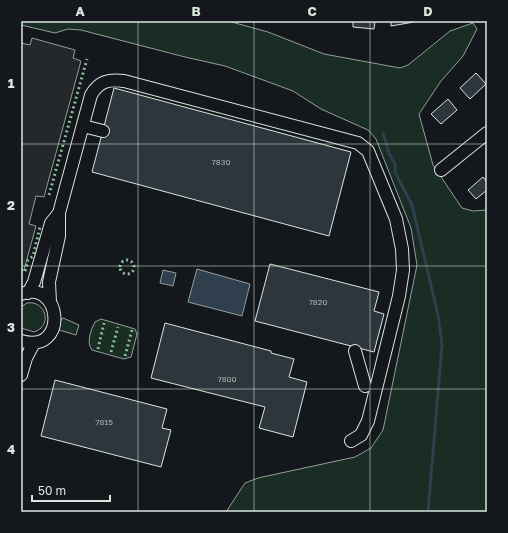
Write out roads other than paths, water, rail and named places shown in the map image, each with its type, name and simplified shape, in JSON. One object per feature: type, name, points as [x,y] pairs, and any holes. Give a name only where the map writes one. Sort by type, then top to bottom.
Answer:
[{"type":"street","points":[[21,341],[34,343],[45,338],[53,329],[55,315],[50,302],[48,282],[59,236],[59,213],[94,89],[108,80],[115,80],[358,143],[368,151],[396,219],[402,249],[403,270],[400,296],[368,421],[361,435],[351,441]]},
{"type":"street","points":[[83,126],[103,131]]},
{"type":"street","points":[[441,170],[487,132]]},
{"type":"street","points":[[24,293],[36,276],[51,223],[59,213]]},
{"type":"street","points":[[24,293],[38,294],[50,302]]},
{"type":"street","points":[[21,375],[26,358],[34,343]]},
{"type":"street","points":[[355,351],[365,386]]},
{"type":"water","points":[[197,269],[250,284],[242,316],[188,302]]},
{"type":"water","points":[[163,270],[176,273],[173,286],[160,283]]},
{"type":"waterway","points":[[383,133],[389,153],[395,164],[395,172],[412,205],[438,315],[442,345],[428,512]]}]
